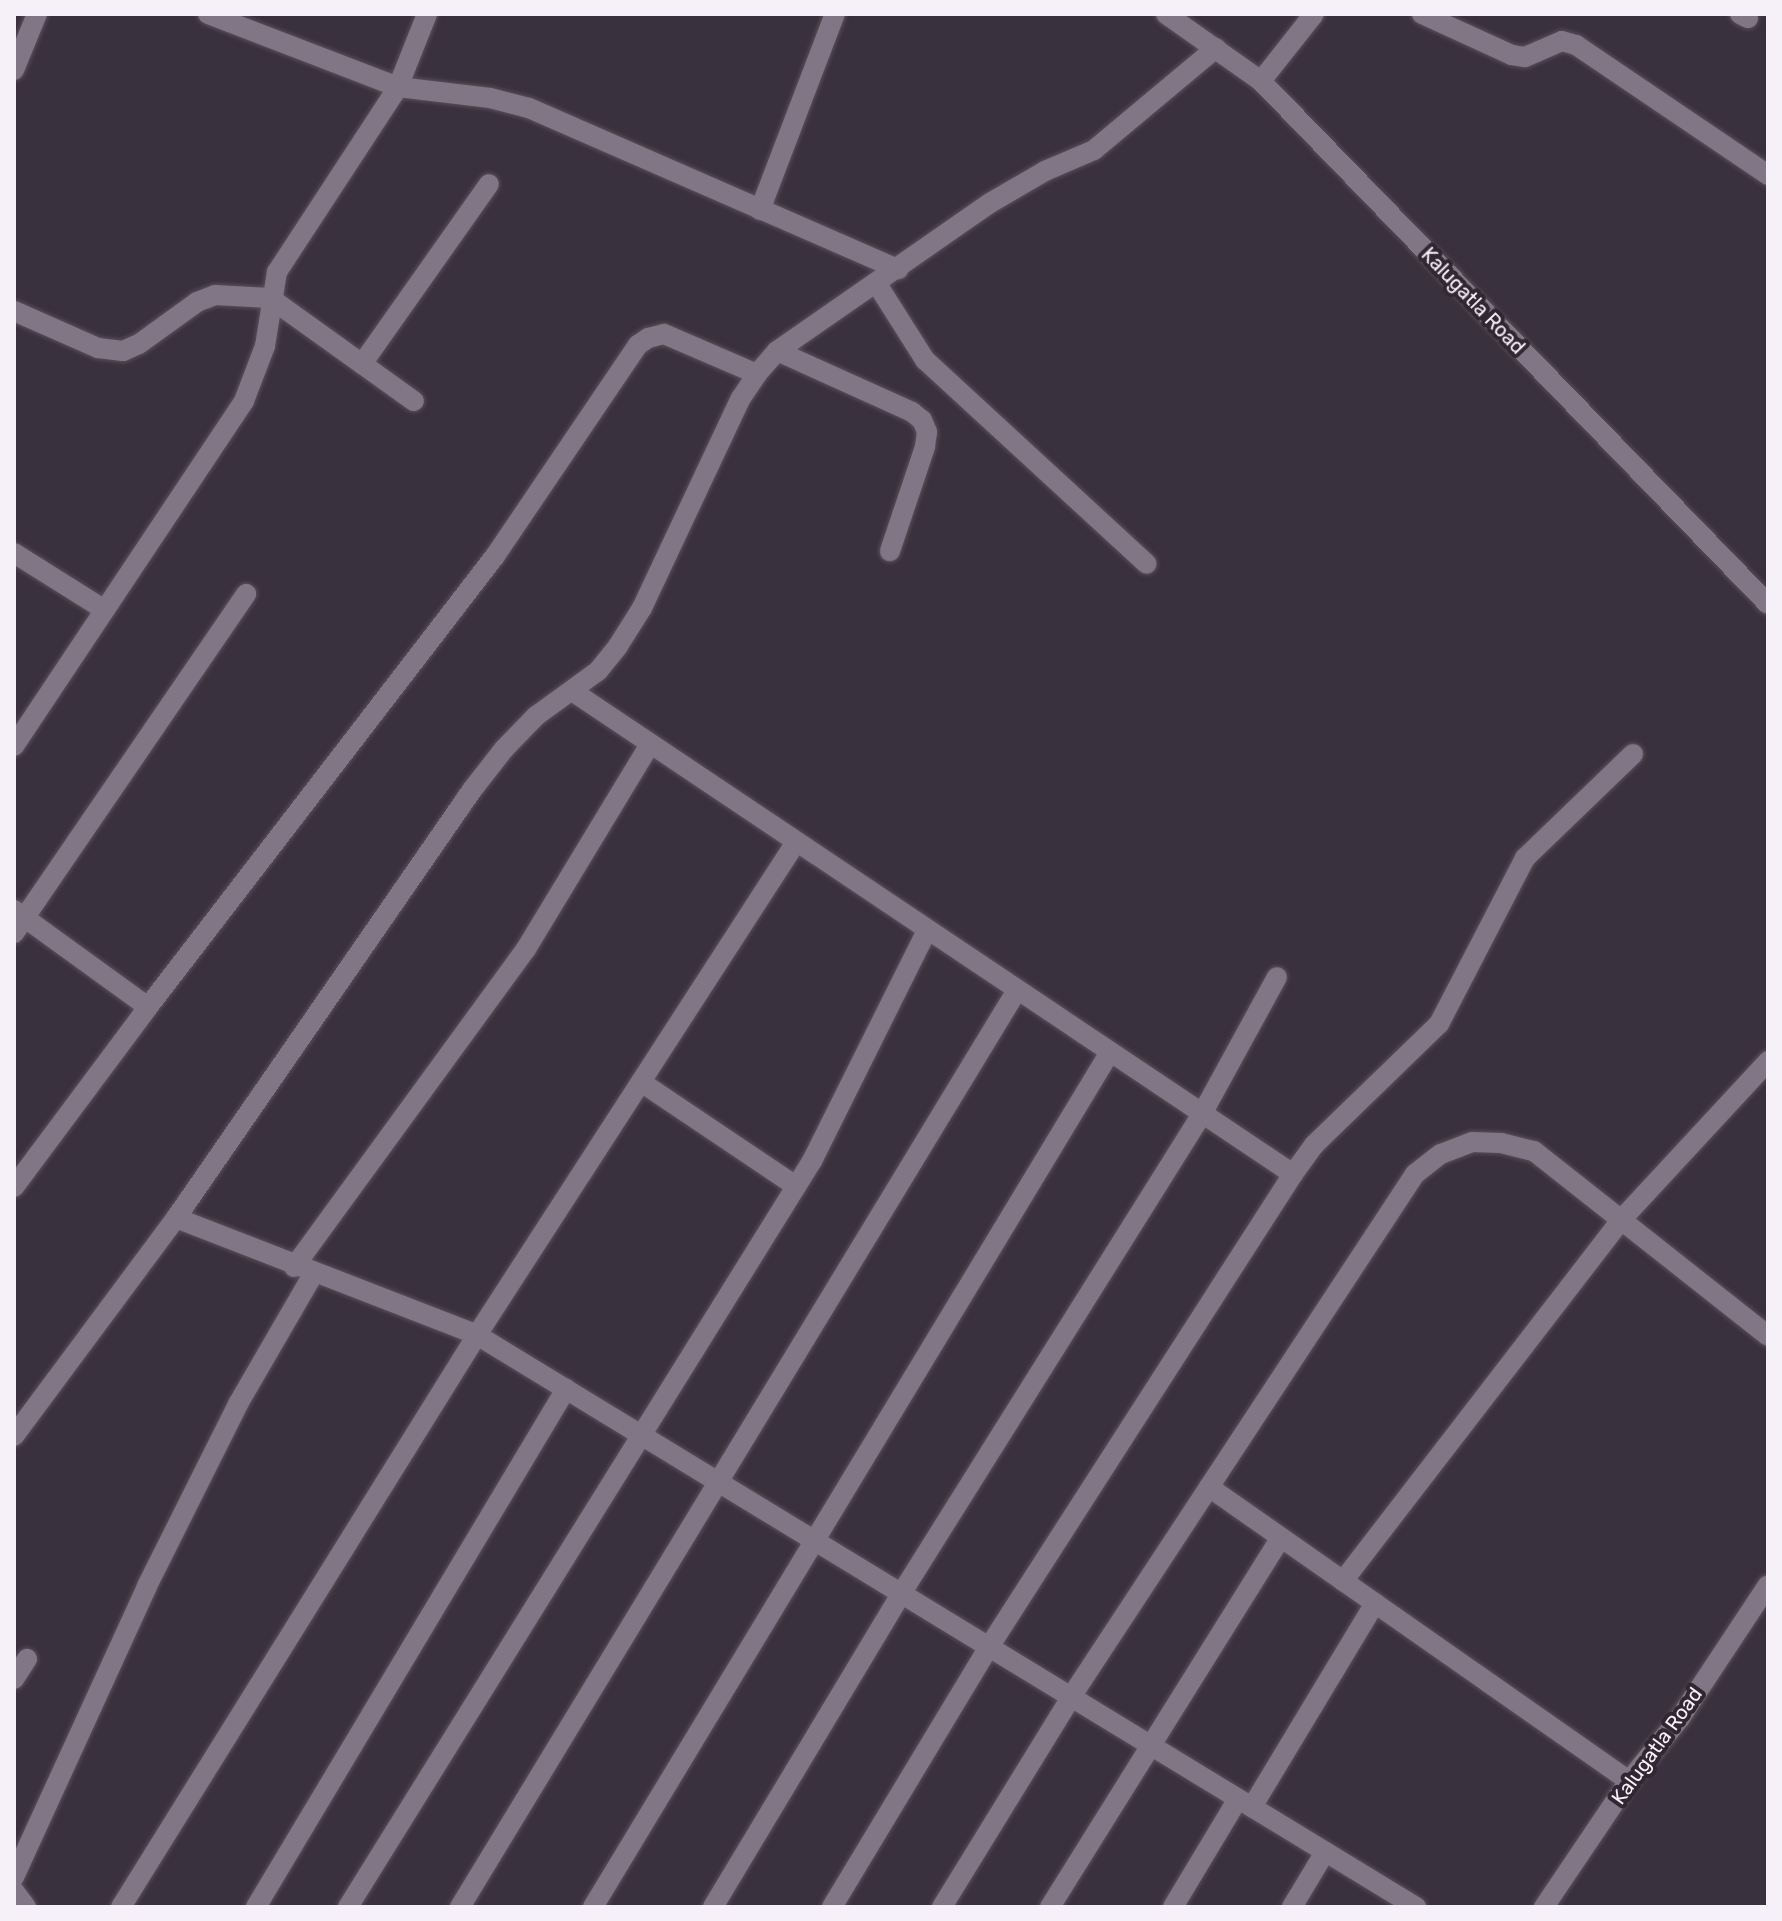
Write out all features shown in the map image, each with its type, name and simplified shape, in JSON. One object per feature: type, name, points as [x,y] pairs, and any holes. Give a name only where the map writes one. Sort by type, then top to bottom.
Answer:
[{"type":"street","points":[[14,70],[37,14]]},
{"type":"street","points":[[208,14],[398,87],[490,98],[529,108],[898,269]]},
{"type":"street","points":[[14,746],[244,401],[265,346],[270,298],[277,272],[398,87],[427,14]]},
{"type":"street","points":[[760,210],[835,14]]},
{"type":"street","name":"Kalugatla Road","points":[[1166,14],[1261,81],[1766,597]]},
{"type":"street","points":[[1261,81],[1314,14]]},
{"type":"street","points":[[1422,14],[1512,55],[1525,57],[1562,41],[1576,45],[1768,175]]},
{"type":"street","points":[[14,1436],[176,1218],[472,790],[504,749],[536,716],[598,671],[642,608],[741,398],[757,374],[777,351],[1016,186],[1094,150],[1216,48]]},
{"type":"street","points":[[362,364],[489,184]]},
{"type":"street","points":[[877,284],[925,360],[1147,564]]},
{"type":"street","points":[[14,311],[98,348],[123,351],[139,344],[197,302],[215,295],[270,298],[414,401]]},
{"type":"street","points":[[14,1187],[148,1007],[486,568],[638,345],[648,338],[664,334],[757,374]]},
{"type":"street","points":[[777,351],[912,412],[922,420],[927,432],[925,447],[890,551]]},
{"type":"street","points":[[14,553],[105,610]]},
{"type":"street","points":[[148,1007],[17,920],[246,594]]},
{"type":"street","points":[[572,691],[1293,1174]]},
{"type":"street","points":[[14,1877],[168,1544],[304,1270],[526,949],[650,744]]},
{"type":"street","points":[[832,1907],[989,1647],[1293,1174],[1314,1145],[1439,1024],[1525,858],[1633,754]]},
{"type":"street","points":[[121,1907],[477,1335],[796,842]]},
{"type":"street","points":[[348,1907],[796,1186],[837,1114],[927,930]]},
{"type":"street","points":[[713,1907],[901,1594],[1202,1114],[1277,977]]},
{"type":"street","points":[[460,1907],[1017,990]]},
{"type":"street","points":[[593,1907],[1110,1052]]},
{"type":"street","points":[[1343,1581],[1621,1220],[1768,1061]]},
{"type":"street","points":[[641,1082],[796,1186]]},
{"type":"street","points":[[942,1907],[1071,1697],[1415,1174],[1441,1154],[1472,1142],[1501,1143],[1534,1151],[1768,1336]]},
{"type":"street","points":[[176,1218],[477,1335],[1409,1905]]},
{"type":"street","points":[[256,1907],[566,1389]]},
{"type":"street","points":[[1209,1487],[1629,1781]]},
{"type":"street","points":[[1050,1907],[1281,1538]]},
{"type":"street","name":"Kalugatla Road","points":[[1544,1907],[1629,1781],[1680,1718],[1768,1585]]},
{"type":"street","points":[[1173,1907],[1245,1803],[1375,1603]]},
{"type":"street","points":[[14,1679],[27,1659]]},
{"type":"street","points":[[1292,1907],[1325,1852]]},
{"type":"street","points":[[14,1891],[26,1907]]}]
